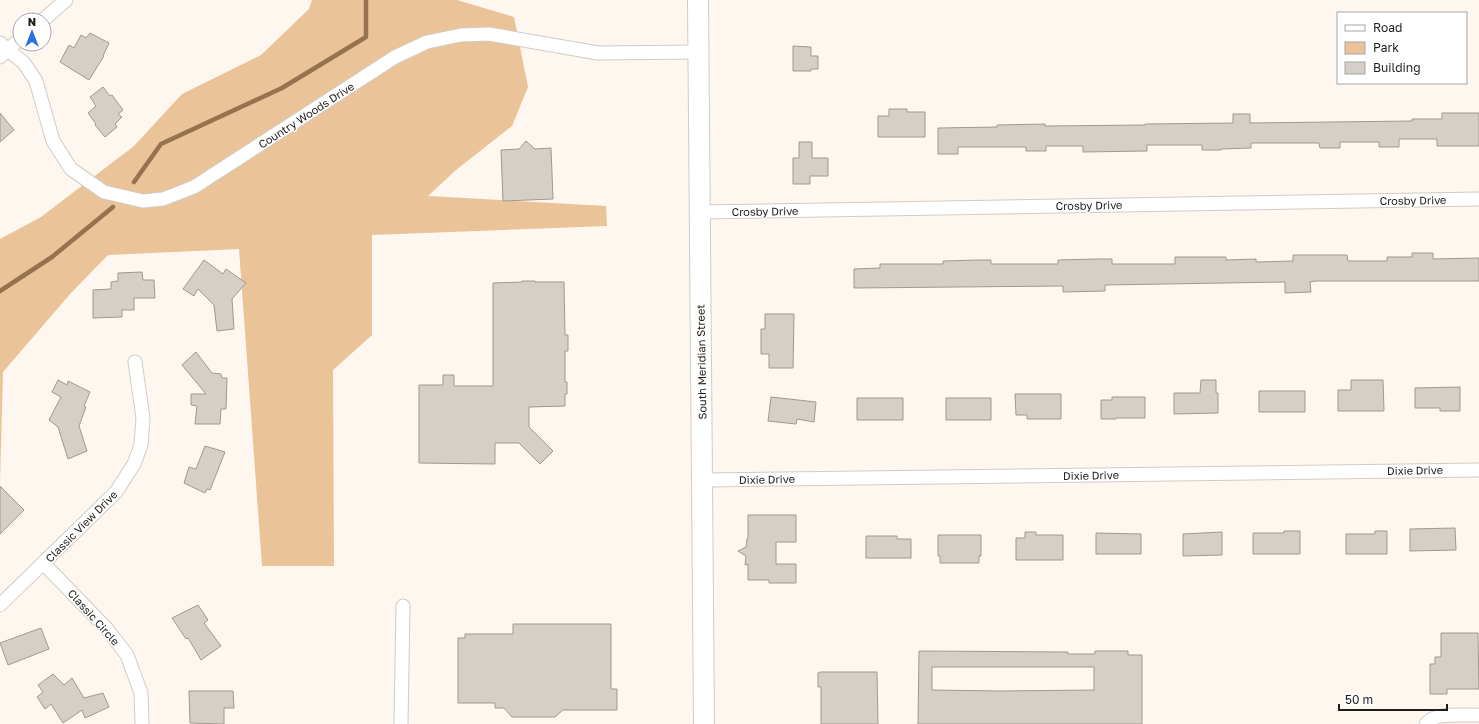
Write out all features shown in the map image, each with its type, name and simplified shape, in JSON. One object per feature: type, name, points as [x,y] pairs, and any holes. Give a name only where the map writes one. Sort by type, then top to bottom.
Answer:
[{"type":"main road","name":"South Meridian Street","points":[[698,0],[704,724]]},
{"type":"street","points":[[52,12],[66,0]]},
{"type":"street","name":"Country Woods Drive","points":[[3,50],[24,63],[36,81],[53,141],[71,169],[104,192],[143,201],[163,199],[194,186],[395,57],[427,42],[461,35],[489,34],[598,53],[698,52]]},
{"type":"street","points":[[3,50],[12,44]]},
{"type":"street","name":"Crosby Drive","points":[[699,212],[1479,199]]},
{"type":"street","name":"Classic View Drive","points":[[0,605],[44,564],[116,492],[134,464],[141,445],[143,418],[135,362]]},
{"type":"street","name":"Dixie Drive","points":[[703,480],[1479,470]]},
{"type":"street","name":"Classic Circle","points":[[44,564],[106,628],[127,655],[141,693],[142,724]]},
{"type":"street","points":[[401,724],[403,606]]},
{"type":"street","points":[[1426,724],[1428,721],[1438,716],[1479,716]]},
{"type":"green space","points":[[312,0],[457,0],[514,17],[528,87],[512,126],[456,170],[428,196],[606,206],[607,226],[372,235],[372,335],[333,370],[334,566],[262,566],[239,249],[108,255],[71,293],[3,372],[0,483],[0,239],[41,217],[134,146],[182,94],[261,55],[309,9]]},
{"type":"building","points":[[90,33],[109,43],[104,56],[89,80],[60,62],[69,45],[74,48],[81,35],[86,38]]},
{"type":"building","points":[[793,46],[811,47],[811,56],[818,56],[818,69],[811,69],[811,71],[793,71]]},
{"type":"building","points":[[103,87],[110,96],[112,95],[123,110],[118,114],[122,117],[115,124],[117,127],[105,137],[95,125],[96,124],[88,113],[96,106],[90,97]]},
{"type":"building","points":[[889,109],[907,109],[907,112],[925,112],[925,137],[878,137],[878,116],[889,116]]},
{"type":"building","points":[[0,113],[14,130],[0,142]]},
{"type":"building","points":[[1442,113],[1479,113],[1479,146],[1437,146],[1437,139],[1399,139],[1399,147],[1379,147],[1379,142],[1340,142],[1340,148],[1320,148],[1319,143],[1251,143],[1251,148],[1221,150],[1202,150],[1202,145],[1147,145],[1147,151],[1083,152],[1083,146],[1046,146],[1046,151],[1026,151],[1026,147],[958,147],[958,154],[938,154],[938,128],[997,127],[997,125],[1045,124],[1045,126],[1233,123],[1233,114],[1250,114],[1250,123],[1412,121],[1412,119],[1442,119]]},
{"type":"building","points":[[526,141],[535,149],[551,148],[553,199],[503,201],[501,150],[519,149]]},
{"type":"building","points":[[799,142],[812,142],[812,158],[828,158],[828,176],[810,176],[810,184],[793,184],[793,158],[799,158]]},
{"type":"building","points":[[1412,253],[1433,253],[1433,259],[1479,258],[1479,281],[1315,281],[1310,282],[1311,292],[1285,293],[1285,282],[1105,285],[1105,291],[1063,292],[1063,286],[854,288],[854,269],[880,268],[880,264],[943,264],[943,261],[991,260],[991,264],[1058,264],[1058,260],[1112,259],[1112,264],[1175,264],[1175,257],[1226,257],[1226,260],[1256,259],[1256,262],[1293,261],[1293,255],[1347,255],[1348,261],[1387,261],[1387,257],[1412,257]]},
{"type":"building","points":[[204,260],[223,274],[226,269],[246,283],[232,299],[234,329],[217,331],[214,305],[198,289],[194,296],[183,289]]},
{"type":"building","points":[[142,272],[143,280],[154,280],[155,298],[134,298],[134,310],[122,310],[122,317],[93,318],[93,290],[111,289],[111,282],[118,281],[118,273]]},
{"type":"building","points":[[522,281],[564,282],[565,335],[568,335],[568,351],[565,351],[565,382],[567,382],[567,394],[565,394],[565,406],[529,407],[529,427],[553,451],[540,464],[519,443],[495,443],[495,464],[419,463],[419,385],[443,385],[443,375],[454,375],[454,386],[493,386],[493,283]]},
{"type":"building","points":[[765,314],[794,314],[793,368],[769,368],[769,354],[761,354],[761,329],[765,329]]},
{"type":"building","points":[[196,352],[212,373],[221,374],[222,378],[227,378],[226,409],[221,409],[220,424],[195,424],[197,406],[191,405],[191,394],[206,394],[182,365]]},
{"type":"building","points":[[58,380],[67,385],[68,381],[90,392],[84,406],[86,407],[79,426],[87,451],[68,459],[58,427],[49,420],[61,397],[52,392]]},
{"type":"building","points":[[1201,380],[1216,380],[1216,393],[1218,393],[1218,413],[1174,414],[1174,393],[1200,393]]},
{"type":"building","points":[[1351,380],[1383,380],[1384,411],[1338,411],[1338,390],[1351,390]]},
{"type":"building","points":[[1460,387],[1460,411],[1440,411],[1440,408],[1415,408],[1415,388]]},
{"type":"building","points":[[1259,391],[1305,391],[1305,412],[1259,412]]},
{"type":"building","points":[[1015,394],[1061,394],[1061,419],[1027,419],[1027,415],[1016,415]]},
{"type":"building","points":[[771,397],[816,402],[814,422],[797,419],[796,424],[768,421]]},
{"type":"building","points":[[1112,397],[1145,397],[1145,418],[1101,419],[1101,400],[1112,400]]},
{"type":"building","points":[[857,398],[903,398],[903,420],[857,420]]},
{"type":"building","points":[[946,398],[991,398],[991,420],[946,420]]},
{"type":"building","points":[[205,446],[225,452],[210,490],[207,489],[205,493],[184,483],[189,467],[196,469]]},
{"type":"building","points":[[0,486],[24,510],[0,534]]},
{"type":"building","points":[[748,515],[796,515],[796,542],[776,542],[776,564],[796,564],[796,583],[769,583],[769,580],[748,580],[748,564],[745,565],[746,556],[738,551],[746,547],[748,539]]},
{"type":"building","points":[[1455,528],[1456,550],[1410,551],[1410,529]]},
{"type":"building","points":[[1284,531],[1300,531],[1300,554],[1253,554],[1253,533],[1284,533]]},
{"type":"building","points":[[1375,531],[1387,531],[1387,554],[1346,554],[1346,534],[1375,534]]},
{"type":"building","points":[[1025,532],[1036,532],[1036,535],[1063,535],[1063,560],[1016,560],[1016,538],[1025,538]]},
{"type":"building","points":[[1222,532],[1222,555],[1183,556],[1183,534]]},
{"type":"building","points":[[1096,533],[1141,534],[1141,554],[1096,554]]},
{"type":"building","points":[[938,535],[981,535],[981,556],[979,556],[979,563],[940,563],[940,556],[938,556]]},
{"type":"building","points":[[866,536],[897,536],[897,539],[911,539],[911,558],[866,558]]},
{"type":"building","points":[[198,605],[208,620],[204,623],[221,646],[201,660],[188,638],[186,639],[172,618]]},
{"type":"building","points":[[513,624],[611,624],[611,689],[617,689],[617,710],[563,710],[555,717],[512,717],[504,708],[495,708],[495,703],[458,703],[458,638],[465,638],[465,634],[513,634]]},
{"type":"building","points":[[41,628],[49,649],[8,665],[0,643]]},
{"type":"building","points":[[1441,633],[1478,633],[1479,689],[1447,689],[1447,694],[1430,694],[1430,664],[1435,664],[1435,657],[1441,657]]},
{"type":"building","points":[[919,651],[1068,652],[1068,654],[1095,654],[1095,651],[1128,651],[1128,655],[1142,655],[1142,724],[918,724]],"holes":[[[932,667],[1094,667],[1094,690],[932,690]]]},
{"type":"building","points":[[877,672],[878,724],[821,724],[821,687],[818,687],[818,673]]},
{"type":"building","points":[[53,674],[64,685],[72,678],[84,698],[103,693],[109,707],[85,718],[82,710],[63,723],[51,704],[45,709],[37,697],[43,692],[38,685]]},
{"type":"building","points":[[189,691],[233,691],[234,708],[224,708],[224,724],[190,723]]},
{"type":"waterway","points":[[134,182],[161,144],[282,88],[366,37],[366,0]]},
{"type":"waterway","points":[[0,291],[52,257],[113,207]]}]
